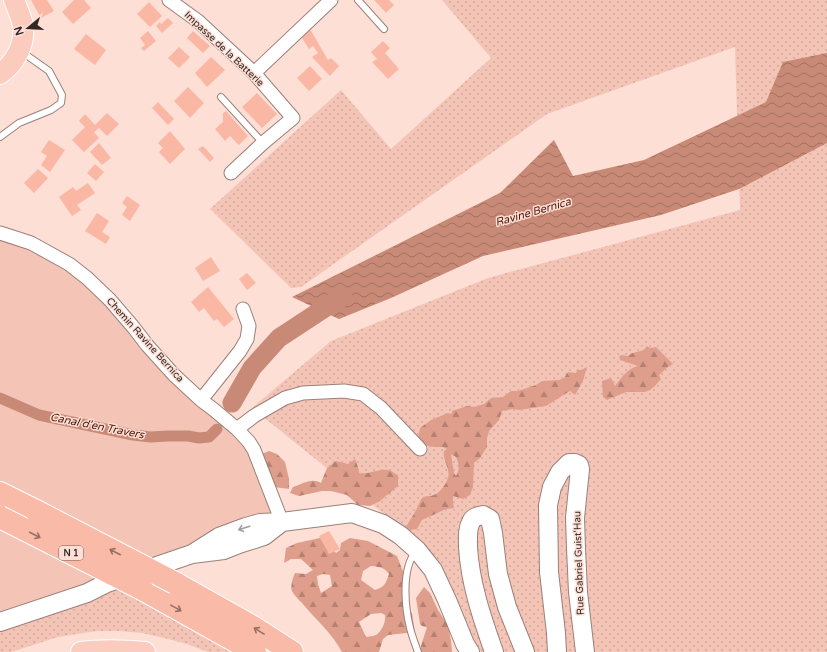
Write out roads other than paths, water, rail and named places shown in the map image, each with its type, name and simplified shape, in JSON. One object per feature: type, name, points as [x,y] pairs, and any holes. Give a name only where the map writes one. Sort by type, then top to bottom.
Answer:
[{"type":"highway","name":"N 1","points":[[0,493],[175,583],[252,627],[292,652]]},
{"type":"highway","name":"N 1","points":[[0,517],[142,589],[255,652]]},
{"type":"main road","points":[[0,74],[7,69],[18,56],[23,39],[23,26],[14,0]]},
{"type":"main road","name":"Rue Gabriel Guist'Hau","points":[[557,652],[549,572],[548,505],[552,486],[560,472],[569,464],[575,463],[579,465],[580,469],[575,518],[578,592],[585,652]]},
{"type":"main road","points":[[192,554],[219,537],[260,523],[282,522],[352,513],[383,524],[400,535],[417,550],[433,570],[465,644],[470,652]]},
{"type":"main road","points":[[494,652],[474,587],[469,562],[468,536],[471,522],[476,516],[483,514],[490,519],[498,574],[507,607],[525,652]]},
{"type":"main road","points":[[0,622],[87,593],[107,583],[192,554],[224,550],[264,536],[282,522]]},
{"type":"main road","points":[[0,612],[51,595],[81,587],[107,583]]},
{"type":"main road","points":[[81,652],[126,650],[145,652]]},
{"type":"street","name":"Impasse de la Batterie","points":[[169,0],[198,21],[254,73],[293,118],[263,143]]},
{"type":"street","points":[[254,73],[331,0]]},
{"type":"street","points":[[231,173],[263,143]]},
{"type":"street","name":"Chemin Ravine Bernica","points":[[0,233],[31,243],[69,264],[87,278],[110,300],[147,345],[174,374],[201,400],[237,429],[254,450],[282,522]]},
{"type":"street","points":[[201,400],[240,351],[247,339],[249,326],[243,309]]},
{"type":"street","points":[[237,429],[254,416],[284,398],[303,393],[344,391],[364,394],[381,408],[420,449]]},
{"type":"lane","points":[[358,0],[384,29]]},
{"type":"lane","points":[[0,136],[19,123],[51,110],[61,103],[62,95],[49,71],[20,50]]},
{"type":"lane","points":[[221,97],[263,143]]},
{"type":"lane","points":[[417,550],[413,555],[408,569],[406,588],[410,629],[418,652]]},
{"type":"water","points":[[827,53],[827,143],[739,189],[661,215],[483,256],[391,298],[339,319],[292,297],[500,193],[554,140],[573,176],[644,160],[766,102],[783,62]]},
{"type":"waterway","name":"Ravine Bernica","points":[[232,403],[252,368],[279,338],[343,296]]},
{"type":"waterway","name":"Canal d'en Travers","points":[[0,398],[39,415],[133,435],[151,437],[188,436],[199,438],[209,437],[217,429]]}]
